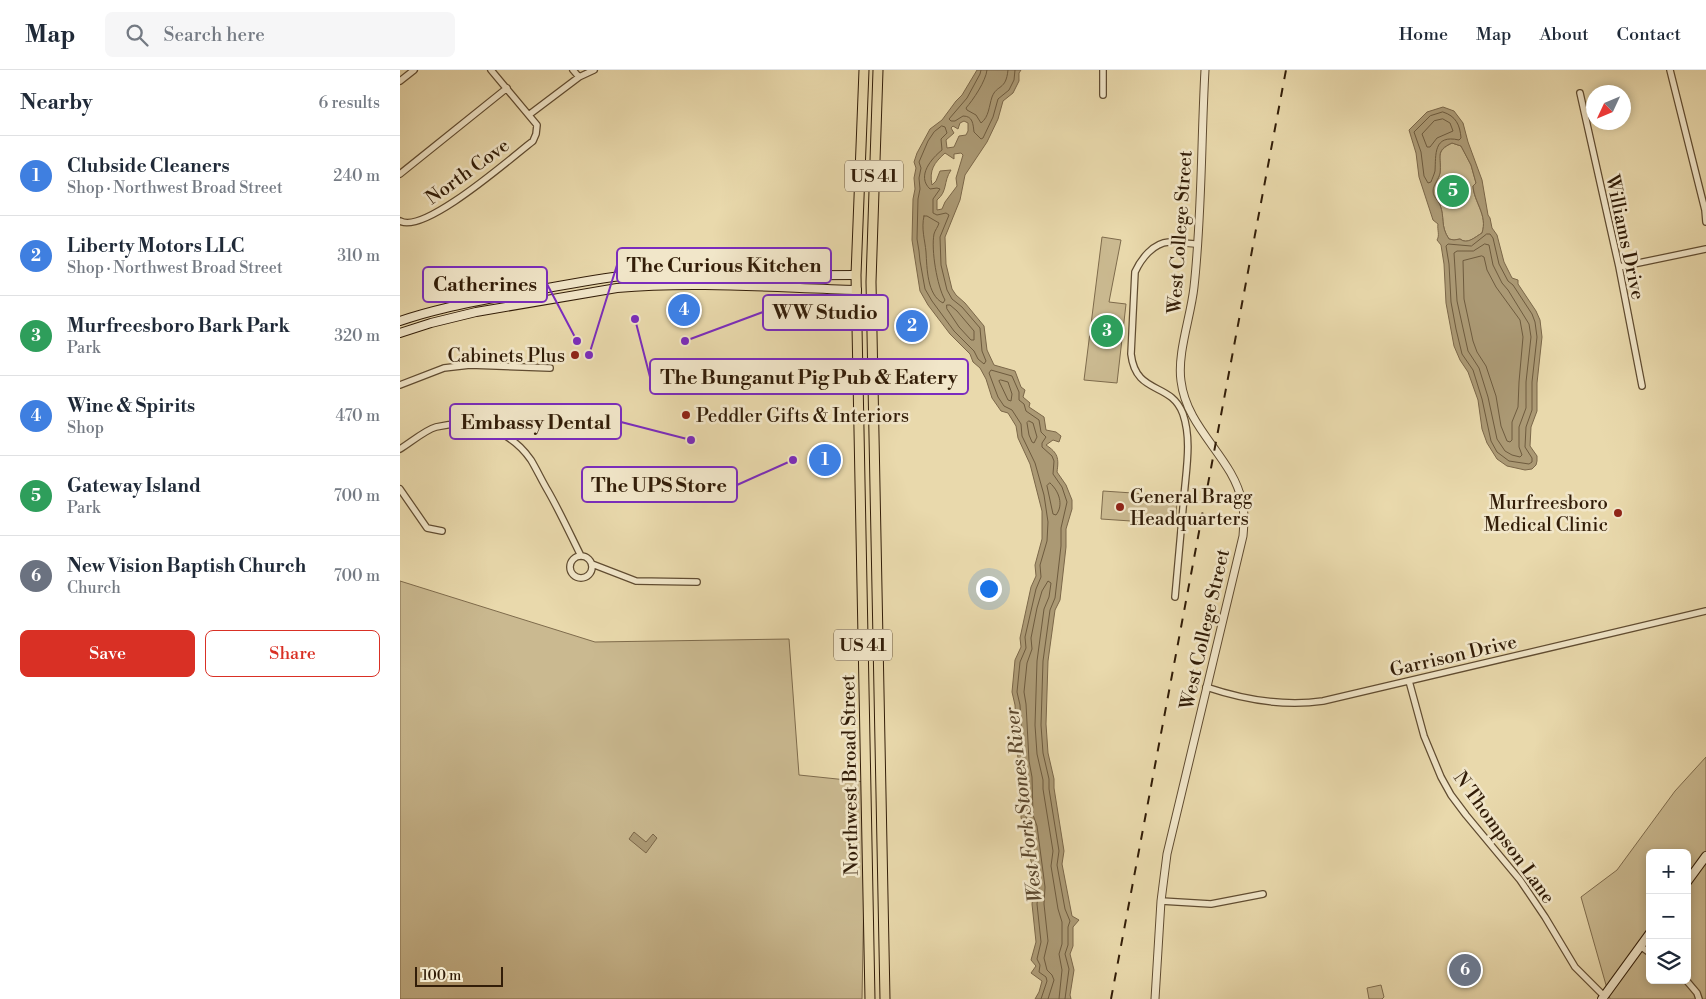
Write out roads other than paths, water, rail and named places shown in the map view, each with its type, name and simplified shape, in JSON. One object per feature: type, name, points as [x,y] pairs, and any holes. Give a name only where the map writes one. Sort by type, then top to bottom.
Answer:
[{"type":"main road","name":"Northwest Broad Street","points":[[864,70],[856,274],[870,999]]},
{"type":"main road","name":"Northwest Broad Street","points":[[878,70],[871,282],[885,999]]},
{"type":"main road","points":[[862,93],[876,94]]},
{"type":"main road","points":[[400,321],[422,313],[465,304],[588,280],[621,276],[856,274],[871,282]]},
{"type":"main road","points":[[400,333],[467,314],[602,290],[640,286],[857,290],[871,282]]},
{"type":"main road","points":[[465,304],[467,314]]},
{"type":"main road","points":[[860,446],[874,446]]},
{"type":"main road","points":[[861,502],[875,503]]},
{"type":"main road","points":[[862,579],[877,578]]},
{"type":"main road","points":[[866,782],[881,782]]},
{"type":"main road","points":[[1691,877],[1706,856]]},
{"type":"main road","points":[[867,864],[882,863]]},
{"type":"main road","points":[[1603,998],[1646,938]]},
{"type":"street","points":[[400,81],[414,70]]},
{"type":"street","points":[[491,70],[530,114],[579,77],[594,70]]},
{"type":"street","points":[[573,70],[579,77]]},
{"type":"street","points":[[1103,70],[1103,95]]},
{"type":"street","name":"West College Street","points":[[1155,999],[1161,901],[1167,854],[1243,536],[1244,515],[1242,500],[1237,486],[1230,472],[1190,412],[1184,396],[1181,379],[1181,362],[1194,286],[1205,70]]},
{"type":"street","points":[[1670,70],[1705,210],[1706,222]]},
{"type":"street","name":"North Cove","points":[[400,174],[507,88]]},
{"type":"street","name":"Williams Drive","points":[[1580,93],[1619,267],[1642,386]]},
{"type":"street","name":"North Cove","points":[[400,221],[404,223],[416,222],[444,209],[533,141],[538,125],[530,114]]},
{"type":"street","points":[[1175,596],[1188,445],[1183,415],[1177,404],[1169,395],[1146,383],[1138,376],[1132,365],[1135,272],[1140,260],[1155,247],[1168,242],[1197,244]]},
{"type":"street","points":[[1619,267],[1706,249]]},
{"type":"street","points":[[400,385],[444,368],[470,365],[550,368]]},
{"type":"street","points":[[400,449],[434,428],[462,424],[482,426],[501,432],[520,447],[531,460],[563,518],[581,556]]},
{"type":"street","points":[[400,489],[427,528],[442,531]]},
{"type":"street","points":[[592,564],[591,571],[586,576],[576,576],[571,570],[571,564],[575,558],[581,556],[588,558],[592,564],[636,581],[697,582]]},
{"type":"street","name":"Garrison Drive","points":[[1206,687],[1224,694],[1266,703],[1306,704],[1706,611]]},
{"type":"street","name":"N Thompson Lane","points":[[1409,681],[1424,736],[1441,777],[1451,795],[1520,880],[1546,917],[1575,967],[1603,998]]},
{"type":"street","points":[[1161,901],[1211,904],[1263,894]]},
{"type":"street","points":[[1640,946],[1646,950]]},
{"type":"street","points":[[1689,984],[1699,999]]},
{"type":"water","name":"West Fork Stones River","points":[[977,70],[1021,70],[1019,81],[1013,93],[1003,101],[998,119],[987,142],[965,175],[960,200],[945,237],[946,264],[952,289],[984,326],[987,350],[994,365],[1015,371],[1021,387],[1025,390],[1023,397],[1030,403],[1029,407],[1044,417],[1046,430],[1056,432],[1061,436],[1059,442],[1053,440],[1046,445],[1057,456],[1057,472],[1066,485],[1072,500],[1072,509],[1066,529],[1066,547],[1060,600],[1055,610],[1048,661],[1046,724],[1048,753],[1054,779],[1064,851],[1062,864],[1072,916],[1079,920],[1073,927],[1073,946],[1070,954],[1074,970],[1071,999],[1035,999],[1042,981],[1031,973],[1036,966],[1031,960],[1036,942],[1032,904],[1034,888],[1026,828],[1021,818],[1021,778],[1018,761],[1015,705],[1012,692],[1015,660],[1021,647],[1020,638],[1031,587],[1036,576],[1035,565],[1042,539],[1042,511],[1030,464],[1018,438],[1016,426],[1008,413],[1001,411],[992,398],[980,368],[973,362],[970,354],[950,334],[920,291],[912,240],[916,168],[914,162],[917,153],[930,129],[942,120],[962,95]],"holes":[[[964,121],[968,123],[966,135],[959,136],[954,147],[947,148],[946,140],[954,133],[951,128],[953,126],[958,129],[960,123]],[[945,153],[954,159],[954,154],[961,153],[963,155],[956,178],[957,186],[942,209],[937,210],[937,200],[943,193],[951,170],[940,171],[932,185],[931,175],[935,164]]]},
{"type":"water","points":[[1443,107],[1454,111],[1463,123],[1482,180],[1488,215],[1492,228],[1497,235],[1504,262],[1512,278],[1518,280],[1518,284],[1540,320],[1542,337],[1537,383],[1537,411],[1531,427],[1530,446],[1537,456],[1537,461],[1532,469],[1525,470],[1507,466],[1497,459],[1487,443],[1482,429],[1478,400],[1468,372],[1454,346],[1446,303],[1441,245],[1437,240],[1438,224],[1433,220],[1419,177],[1416,153],[1409,130],[1427,112]],"holes":[[[1452,143],[1461,146],[1471,165],[1476,183],[1473,186],[1474,192],[1483,220],[1482,233],[1471,240],[1465,241],[1449,239],[1444,230],[1440,205],[1433,191],[1440,173],[1441,152]]]},
{"type":"water","points":[[634,832],[646,842],[653,834],[657,838],[646,853],[629,839]]},
{"type":"railway","points":[[1111,999],[1286,70]]},
{"type":"place","name":"Gateway Island","points":[[1453,191]]},
{"type":"place","name":"Wine & Spirits","points":[[684,310]]},
{"type":"place","name":"The Bunganut Pig Pub & Eatery","points":[[635,319]]},
{"type":"place","name":"Liberty Motors LLC","points":[[912,326]]},
{"type":"place","name":"Murfreesboro Bark Park","points":[[1107,331]]},
{"type":"place","name":"Catherines","points":[[577,341]]},
{"type":"place","name":"WW Studio","points":[[685,341]]},
{"type":"place","name":"Cabinets Plus","points":[[575,355]]},
{"type":"place","name":"The Curious Kitchen","points":[[589,355]]},
{"type":"place","name":"Peddler Gifts & Interiors","points":[[686,415]]},
{"type":"place","name":"Embassy Dental","points":[[691,440]]},
{"type":"place","name":"The UPS Store","points":[[793,460]]},
{"type":"place","name":"Clubside Cleaners","points":[[825,460]]},
{"type":"place","name":"General Bragg Headquarters","points":[[1120,507]]},
{"type":"place","name":"Murfreesboro Medical Clinic","points":[[1618,513]]},
{"type":"place","name":"New Vision Baptish Church","points":[[1465,970]]}]
